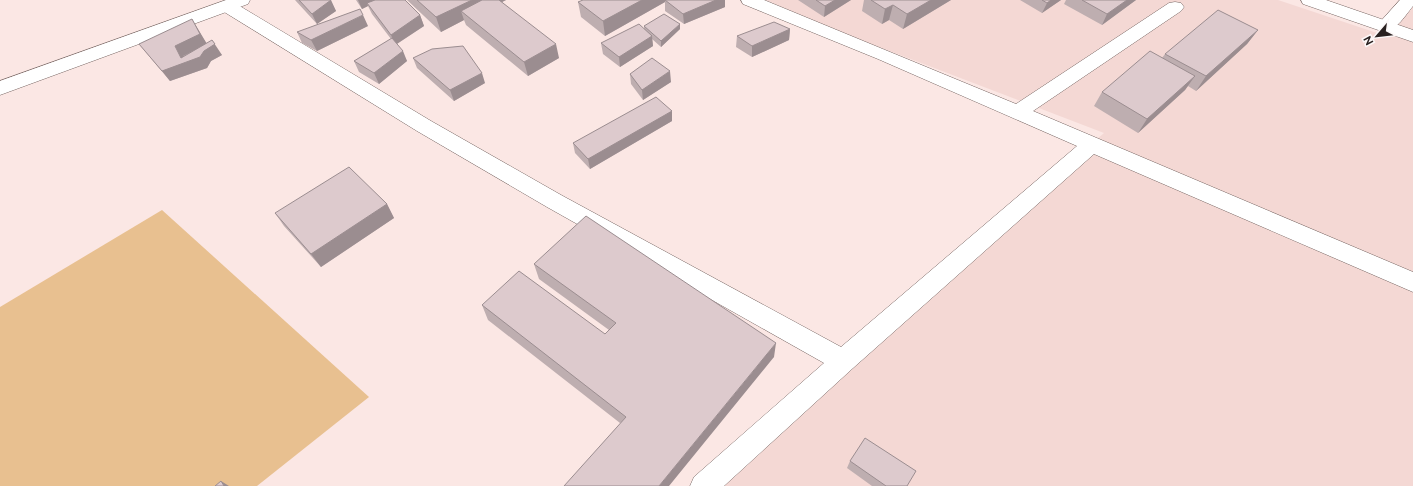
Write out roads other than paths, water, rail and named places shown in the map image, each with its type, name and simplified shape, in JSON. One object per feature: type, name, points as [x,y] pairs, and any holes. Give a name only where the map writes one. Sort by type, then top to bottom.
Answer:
[{"type":"street","points":[[749,0],[1017,112],[1413,282]]},
{"type":"street","points":[[1309,0],[1413,36]]},
{"type":"street","points":[[1386,26],[1409,0]]},
{"type":"street","points":[[0,88],[235,3],[424,126],[547,197],[844,361]]},
{"type":"street","points":[[1017,112],[1175,7]]},
{"type":"street","points":[[704,486],[1092,144]]}]
